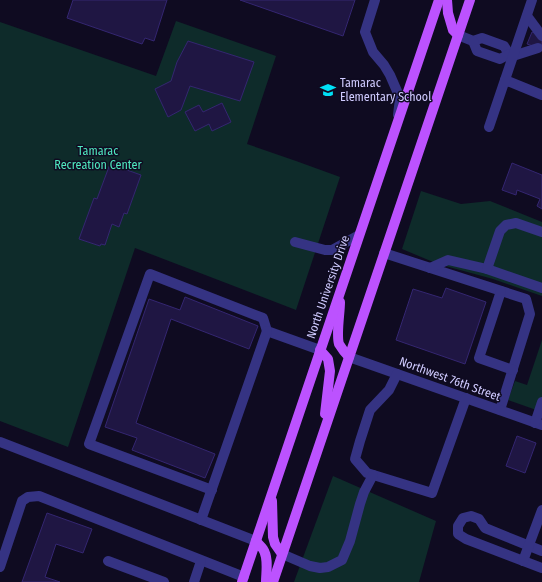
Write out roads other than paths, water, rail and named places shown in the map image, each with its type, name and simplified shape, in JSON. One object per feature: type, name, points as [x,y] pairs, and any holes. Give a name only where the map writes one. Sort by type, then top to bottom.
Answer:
[{"type":"main road","name":"North University Drive","points":[[243,580],[439,0]]},
{"type":"main road","points":[[447,0],[448,13],[453,30],[458,35]]},
{"type":"main road","points":[[273,582],[470,0]]},
{"type":"main road","points":[[341,288],[338,336],[339,343],[349,356]]},
{"type":"main road","points":[[320,350],[329,361],[330,373],[322,437]]},
{"type":"main road","points":[[272,493],[273,538],[282,554]]},
{"type":"main road","points":[[256,541],[263,548],[265,554],[266,582]]},
{"type":"street","points":[[375,0],[365,32],[373,52],[387,70],[400,98],[398,122]]},
{"type":"street","points":[[489,127],[505,80],[511,55],[532,0]]},
{"type":"street","points":[[527,16],[542,36]]},
{"type":"street","points":[[458,35],[473,41],[482,38],[490,40],[504,46],[511,55]]},
{"type":"street","points":[[511,55],[538,48]]},
{"type":"street","points":[[505,80],[542,95]]},
{"type":"street","points":[[487,269],[500,231],[506,225],[516,223],[542,232]]},
{"type":"street","points":[[295,242],[325,250],[332,250],[360,235]]},
{"type":"street","points":[[384,253],[526,299],[530,314],[500,410]]},
{"type":"street","points":[[430,268],[448,260],[487,269],[542,288]]},
{"type":"street","points":[[201,520],[212,490],[267,331],[263,318],[150,274],[89,444],[212,490]]},
{"type":"street","points":[[501,291],[479,358],[512,370]]},
{"type":"street","points":[[267,331],[320,350]]},
{"type":"street","name":"Northwest 76th Street","points":[[349,356],[538,424]]},
{"type":"street","points":[[397,374],[389,390],[370,410],[360,441],[355,459],[367,473],[432,493],[466,398]]},
{"type":"street","points":[[538,424],[542,402]]},
{"type":"street","points":[[0,442],[256,541]]},
{"type":"street","points":[[282,554],[310,566],[320,568],[328,568],[342,560],[350,541],[364,492],[373,475]]},
{"type":"street","points":[[0,567],[22,501],[28,497],[39,496],[201,561],[243,580]]},
{"type":"street","points":[[523,561],[542,510]]},
{"type":"street","points":[[542,551],[485,528],[479,519],[471,516],[463,518],[458,526],[458,534],[466,539],[542,568]]},
{"type":"street","points":[[108,561],[164,582]]},
{"type":"street","points":[[194,582],[201,561]]},
{"type":"place","name":"Tamarac Elementary School","points":[[328,90]]},
{"type":"park label","name":"Tamarac Recreation Center","points":[[98,158]]}]
